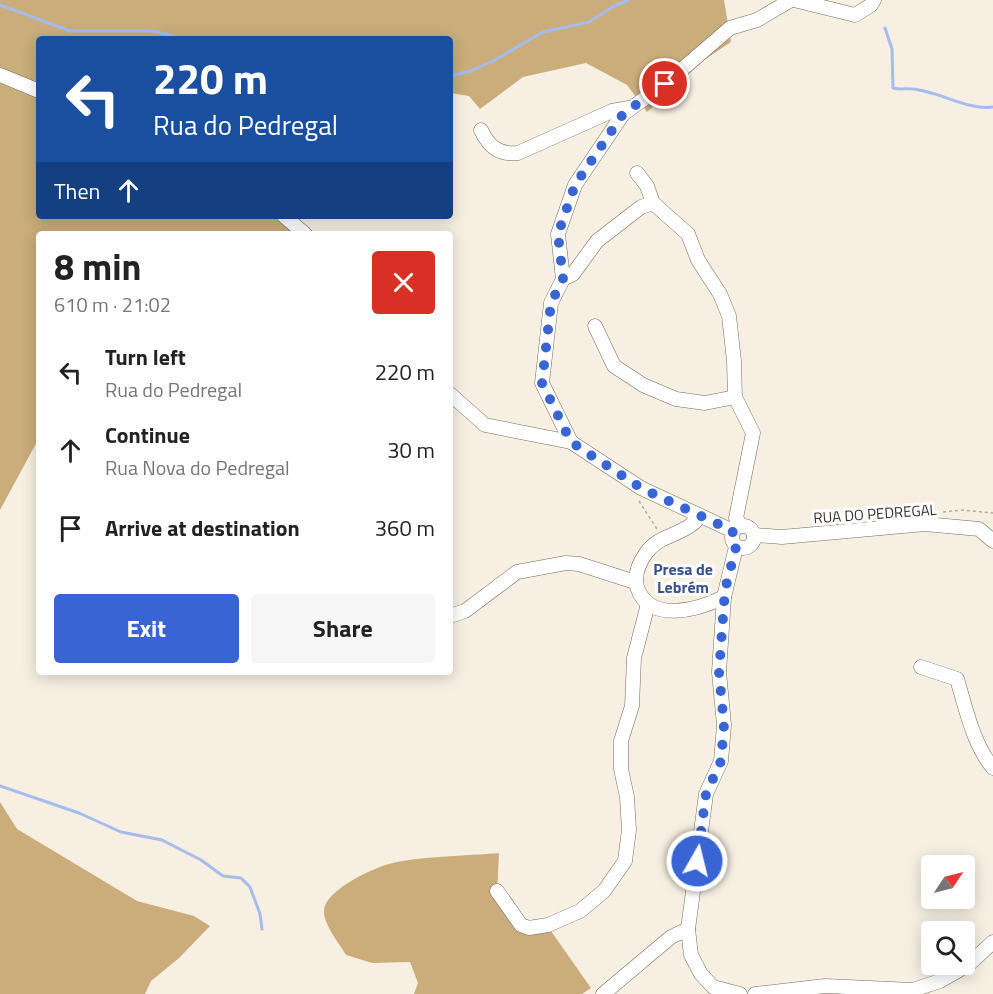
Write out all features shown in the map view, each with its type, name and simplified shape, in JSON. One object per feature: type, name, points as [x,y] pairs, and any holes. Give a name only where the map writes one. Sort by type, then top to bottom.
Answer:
[{"type":"street","points":[[571,442],[542,383],[551,303],[563,279],[558,234],[575,185],[623,114],[665,84],[730,28],[757,20],[787,1],[855,15],[872,5],[874,0]]},
{"type":"street","points":[[0,75],[36,90]]},
{"type":"street","points":[[481,130],[491,147],[503,154],[518,153],[612,111],[631,107]]},
{"type":"street","points":[[637,173],[647,186],[653,203],[688,234],[698,260],[720,294],[729,316],[735,397],[753,433],[736,518],[737,529],[731,538],[736,547],[724,597],[719,672],[724,725],[721,761],[706,794],[688,928],[692,955],[701,974],[713,987],[740,994]]},
{"type":"street","points":[[563,279],[573,274],[597,241],[641,207],[653,203]]},
{"type":"street","points":[[288,219],[302,231]]},
{"type":"street","points":[[595,326],[614,366],[643,385],[676,399],[705,403],[735,397]]},
{"type":"street","points":[[453,397],[485,425],[571,442],[641,488],[694,513],[737,529],[751,529],[754,535],[753,543],[747,548],[736,547]]},
{"type":"street","points":[[694,513],[695,522],[683,533],[660,538],[639,565],[636,582],[641,599],[653,608],[681,611],[699,609],[724,597]]},
{"type":"street","name":"RUA DO PEDREGAL","points":[[754,535],[782,537],[925,524],[980,529],[993,542]]},
{"type":"street","points":[[453,615],[465,611],[518,572],[566,563],[579,564],[636,582]]},
{"type":"street","points":[[497,891],[520,925],[530,928],[548,925],[580,911],[604,891],[622,867],[630,830],[627,797],[621,769],[621,741],[632,706],[634,657],[648,604]]},
{"type":"street","points":[[921,667],[957,679],[975,736],[985,758],[993,768]]},
{"type":"street","points":[[603,994],[671,937],[688,928]]},
{"type":"street","points":[[755,994],[825,986],[913,990],[940,981],[968,964],[993,942]]},
{"type":"path","points":[[641,488],[637,496],[642,508],[654,521],[660,538]]},
{"type":"path","points":[[925,524],[946,512],[962,510],[993,513]]},
{"type":"shaded area","points":[[0,0],[724,0],[731,42],[704,60],[647,112],[627,85],[586,63],[523,77],[480,109],[469,96],[453,93],[453,36],[36,36],[36,219],[292,219],[291,231],[36,231],[36,444],[0,510]]},
{"type":"shaded area","points":[[0,802],[17,829],[137,901],[194,916],[210,926],[179,958],[151,981],[145,994],[0,994]]},
{"type":"shaded area","points":[[499,853],[497,896],[522,931],[546,924],[591,988],[582,994],[414,994],[418,983],[410,962],[372,963],[346,955],[326,921],[324,910],[332,895],[350,881],[381,867],[414,859]]},
{"type":"waterway","points":[[453,75],[471,71],[493,61],[543,32],[589,22],[628,0]]},
{"type":"waterway","points":[[0,5],[70,31],[154,31],[173,36]]},
{"type":"waterway","points":[[885,28],[892,49],[893,88],[923,91],[964,104],[993,107]]},
{"type":"waterway","points":[[0,786],[79,813],[121,832],[162,840],[201,860],[223,876],[241,878],[250,887],[260,914],[262,929]]},
{"type":"district","name":"Presa de Lebrém","points":[[683,578]]},
{"type":"route","points":[[665,84],[623,114],[575,185],[558,234],[563,279],[551,303],[542,383],[571,442],[641,488],[733,531],[731,538],[736,547],[725,590],[719,672],[724,725],[721,761],[706,794],[697,861]]}]
